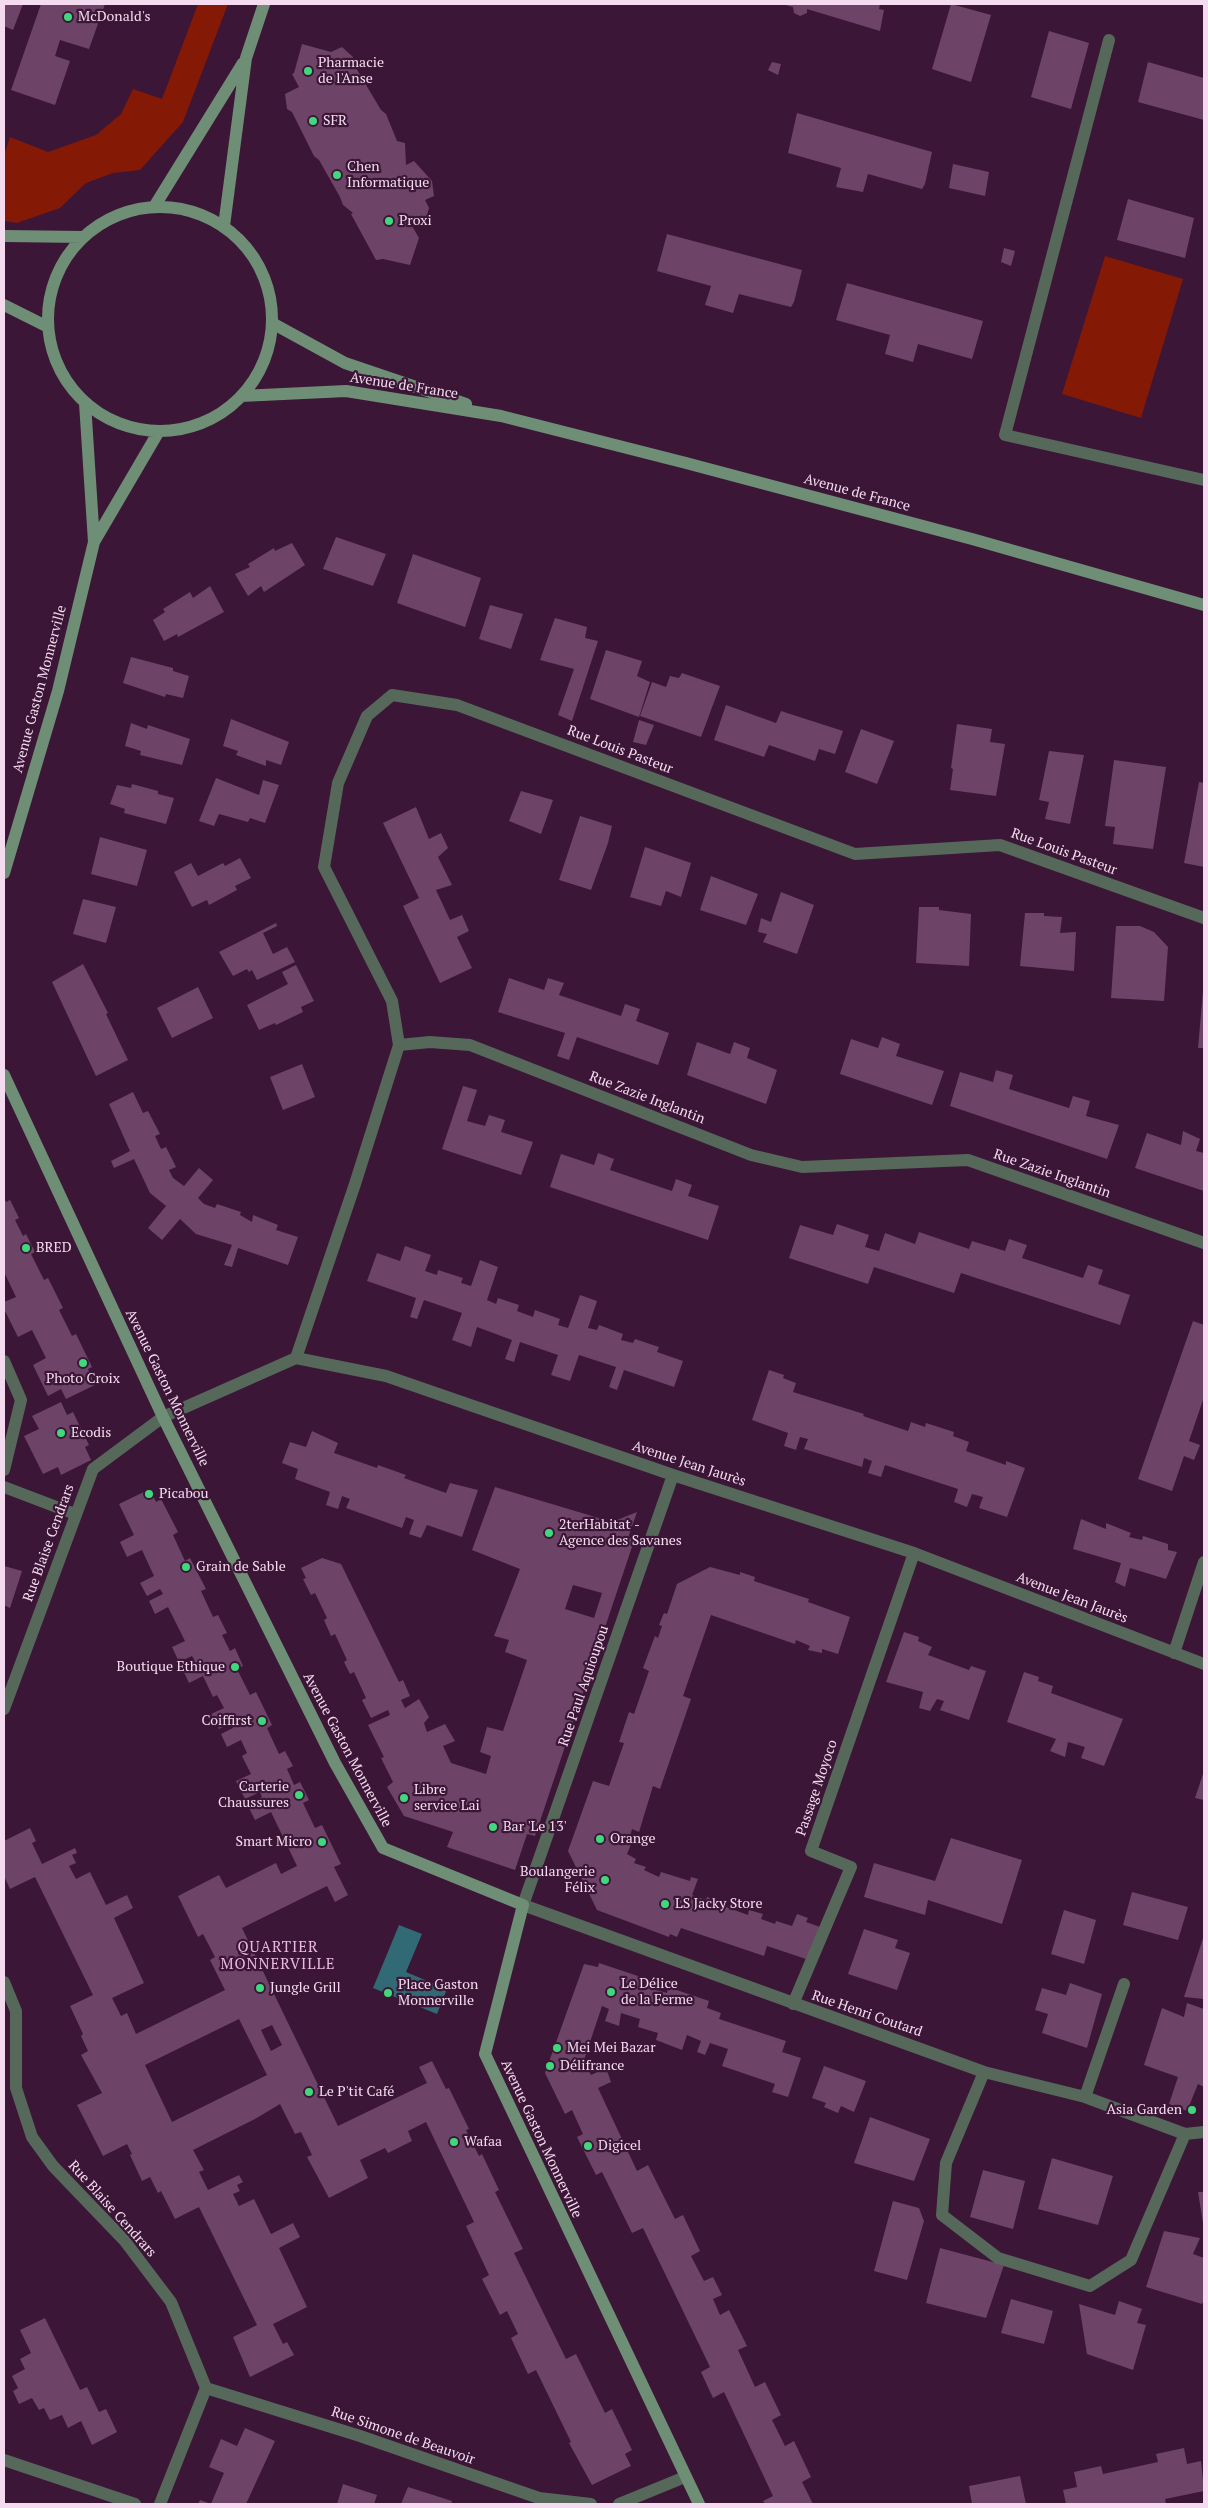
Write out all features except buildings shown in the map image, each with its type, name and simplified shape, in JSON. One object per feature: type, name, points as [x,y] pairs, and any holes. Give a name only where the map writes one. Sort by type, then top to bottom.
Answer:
[{"type":"street","points":[[224,226],[246,58],[264,4]]},
{"type":"street","points":[[1109,40],[1005,435],[1204,480]]},
{"type":"street","points":[[154,207],[246,58]]},
{"type":"street","points":[[154,207],[191,210],[224,226],[245,244],[261,268],[270,295],[272,323],[268,349],[258,374],[241,396],[217,415],[196,424],[159,431],[132,427],[116,421],[85,403],[67,383],[55,358],[48,327],[50,298],[62,264],[83,237],[116,216],[154,207]]},
{"type":"street","points":[[4,236],[83,237]]},
{"type":"street","points":[[4,305],[48,327]]},
{"type":"street","name":"Avenue de France","points":[[272,323],[345,363],[501,416],[914,524],[1204,605]]},
{"type":"street","name":"Avenue de France","points":[[241,396],[346,391],[501,416]]},
{"type":"street","name":"Avenue Gaston Monnerville","points":[[85,403],[94,542]]},
{"type":"street","name":"Avenue Gaston Monnerville","points":[[4,873],[58,691],[94,542],[159,431]]},
{"type":"street","name":"Rue Louis Pasteur","points":[[399,1045],[392,1001],[324,867],[338,783],[368,716],[392,695],[457,705],[855,854],[1000,845],[1204,918]]},
{"type":"street","name":"Rue Zazie Inglantin","points":[[399,1045],[430,1042],[470,1045],[751,1155],[802,1167],[968,1160],[1204,1243]]},
{"type":"street","points":[[163,1417],[296,1358],[355,1184],[399,1045]]},
{"type":"street","name":"Avenue Gaston Monnerville","points":[[4,1075],[163,1417],[335,1763],[382,1848],[524,1906],[485,2054],[698,2504]]},
{"type":"street","name":"Avenue Jean Jaurès","points":[[296,1358],[386,1376],[673,1475],[914,1553],[1204,1664]]},
{"type":"street","points":[[4,1361],[21,1400],[4,1470]]},
{"type":"street","name":"Rue Blaise Cendrars","points":[[4,1709],[93,1469],[163,1417]]},
{"type":"street","name":"Rue Paul Aquioupou","points":[[524,1906],[673,1475]]},
{"type":"street","points":[[4,1487],[75,1514]]},
{"type":"street","name":"Passage Moyoco","points":[[793,2004],[851,1868],[811,1851],[914,1553]]},
{"type":"street","points":[[1174,1653],[1204,1562]]},
{"type":"street","name":"Rue Henri Coutard","points":[[524,1906],[984,2072],[1085,2097],[1185,2134],[1204,2132]]},
{"type":"street","name":"Rue Blaise Cendrars","points":[[4,1982],[16,2011],[16,2088],[32,2137],[53,2166],[124,2240],[171,2302],[206,2388]]},
{"type":"street","points":[[1085,2097],[1124,1984]]},
{"type":"street","points":[[984,2072],[946,2163],[942,2215],[998,2258],[1090,2286],[1130,2260],[1185,2134]]},
{"type":"street","points":[[160,2504],[206,2388]]},
{"type":"street","name":"Rue Simone de Beauvoir","points":[[206,2388],[360,2436],[539,2498],[591,2504]]},
{"type":"street","points":[[4,2460],[135,2504]]},
{"type":"street","points":[[619,2504],[685,2477]]},
{"type":"shaded area","points":[[198,4],[228,4],[183,122],[140,170],[113,173],[86,183],[60,208],[17,223],[4,221],[4,155],[10,137],[48,152],[96,135],[121,114],[133,89],[162,99]]},
{"type":"shaded area","points":[[1105,256],[1183,279],[1141,418],[1062,394]]},
{"type":"shaded area","name":"Place Gaston Monnerville","points":[[399,1925],[422,1934],[406,1972],[447,1989],[437,2014],[373,1988]]},
{"type":"place","name":"McDonald's","points":[[68,17]]},
{"type":"place","name":"Pharmacie de l'Anse","points":[[308,71]]},
{"type":"place","name":"SFR","points":[[313,121]]},
{"type":"place","name":"Chen Informatique","points":[[337,175]]},
{"type":"place","name":"Proxi","points":[[389,221]]},
{"type":"place","name":"BRED","points":[[26,1248]]},
{"type":"place","name":"Photo Croix","points":[[83,1363]]},
{"type":"place","name":"Ecodis","points":[[61,1433]]},
{"type":"place","name":"Picabou","points":[[149,1494]]},
{"type":"place","name":"2terHabitat - Agence des Savanes","points":[[549,1533]]},
{"type":"place","name":"Grain de Sable","points":[[186,1567]]},
{"type":"place","name":"Boutique Ethique","points":[[235,1667]]},
{"type":"place","name":"Coiffirst","points":[[262,1721]]},
{"type":"place","name":"Carterie Chaussures","points":[[299,1795]]},
{"type":"place","name":"Libre service Lai","points":[[404,1798]]},
{"type":"place","name":"Bar 'Le 13'","points":[[493,1827]]},
{"type":"place","name":"Orange","points":[[600,1839]]},
{"type":"place","name":"Smart Micro","points":[[322,1842]]},
{"type":"place","name":"Boulangerie Félix","points":[[605,1880]]},
{"type":"place","name":"LS Jacky Store","points":[[665,1904]]},
{"type":"place","name":"Jungle Grill","points":[[260,1988]]},
{"type":"place","name":"Le Délice de la Ferme","points":[[611,1992]]},
{"type":"place","name":"Place Gaston Monnerville","points":[[388,1993]]},
{"type":"place","name":"Mei Mei Bazar","points":[[557,2048]]},
{"type":"place","name":"Délifrance","points":[[550,2066]]},
{"type":"place","name":"Le P'tit Café","points":[[309,2092]]},
{"type":"place","name":"Asia Garden","points":[[1192,2110]]},
{"type":"place","name":"Wafaa","points":[[454,2142]]},
{"type":"place","name":"Digicel","points":[[588,2146]]},
{"type":"district","name":"QUARTIER MONNERVILLE","points":[[278,1956]]}]
